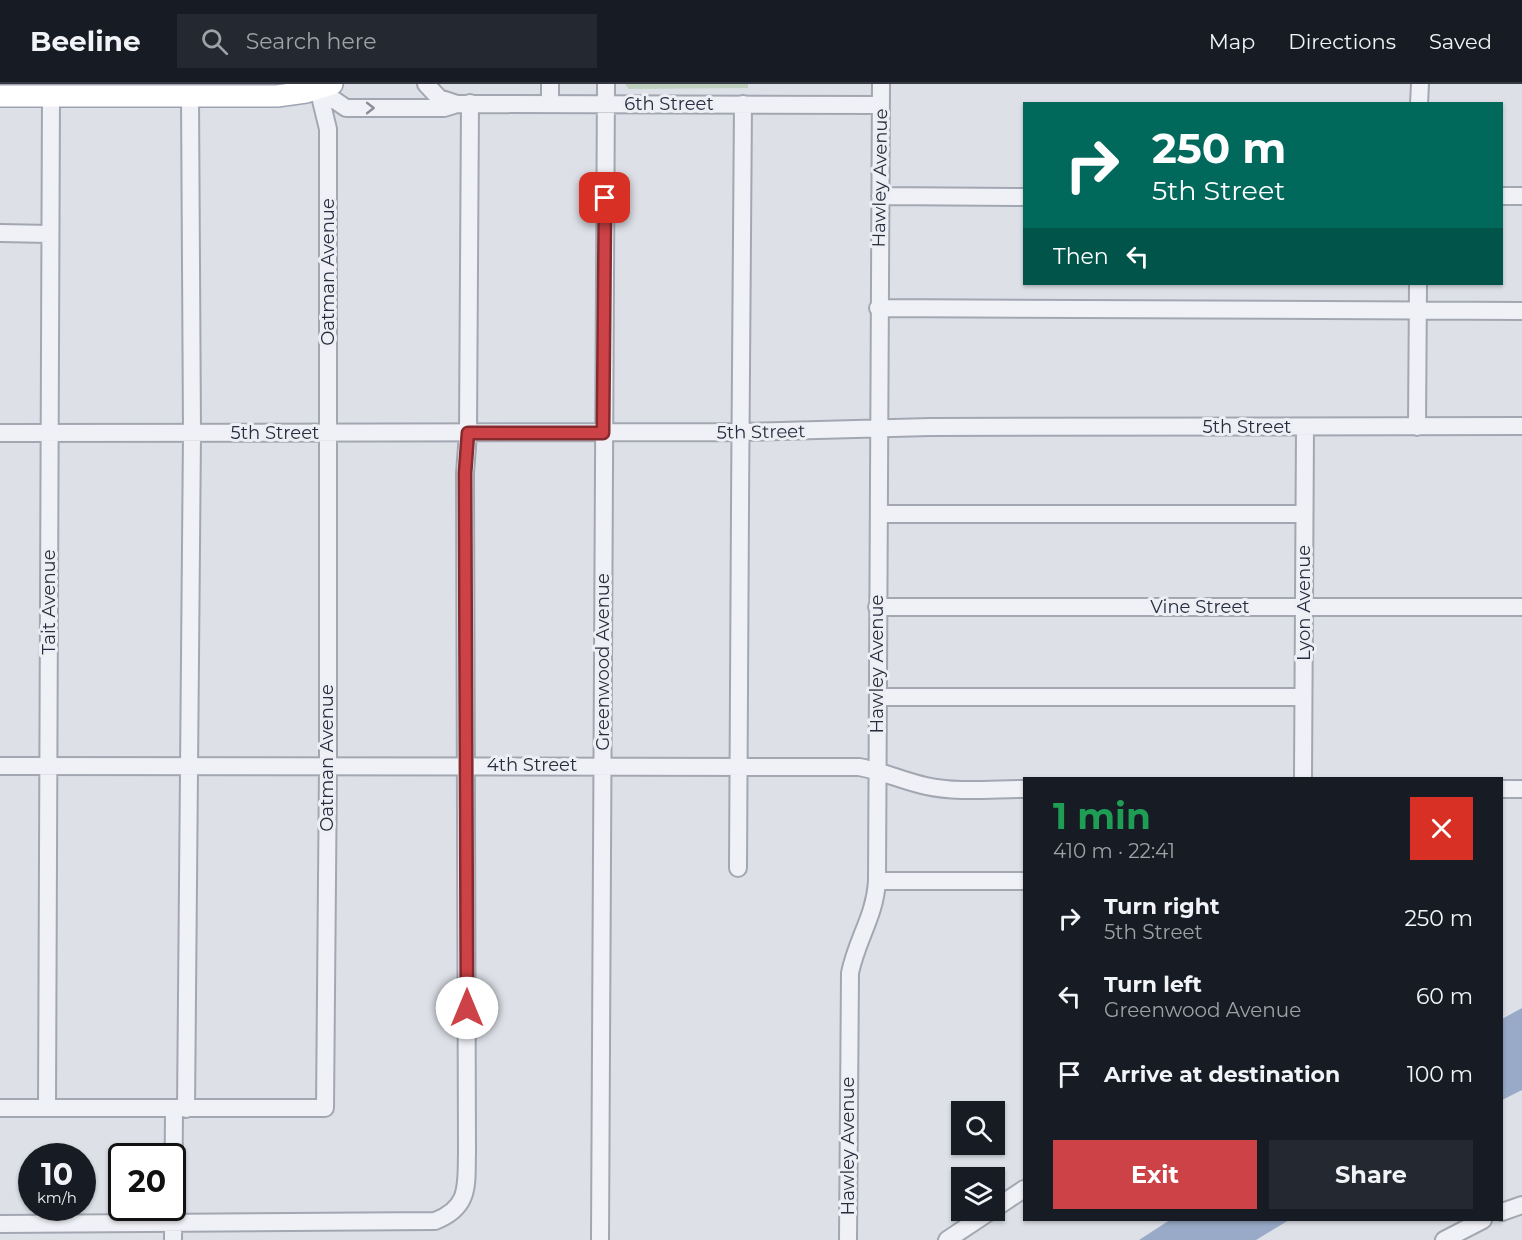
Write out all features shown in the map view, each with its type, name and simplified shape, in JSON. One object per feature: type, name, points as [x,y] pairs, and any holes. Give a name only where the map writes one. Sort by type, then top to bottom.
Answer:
[{"type":"main road","points":[[0,96],[186,92],[277,96],[322,85]]},
{"type":"street","name":"6th Street","points":[[426,84],[439,98],[464,103],[881,105]]},
{"type":"street","points":[[550,84],[550,103]]},
{"type":"street","name":"Greenwood Avenue","points":[[600,1240],[606,84]]},
{"type":"street","name":"Hawley Avenue","points":[[848,1240],[850,973],[853,956],[871,915],[877,881],[881,84]]},
{"type":"street","points":[[1419,102],[1420,84]]},
{"type":"street","name":"6th Street","points":[[322,85],[346,108],[444,108],[464,103]]},
{"type":"street","name":"Oatman Avenue","points":[[0,1108],[325,1108],[328,129],[322,85]]},
{"type":"street","points":[[173,1232],[180,1109],[189,766],[192,433],[186,92]]},
{"type":"street","name":"Tait Avenue","points":[[47,1108],[51,96]]},
{"type":"street","points":[[0,1224],[173,1232],[435,1221],[455,1210],[466,1191],[465,473],[468,433],[464,103]]},
{"type":"street","points":[[738,868],[738,542],[743,104]]},
{"type":"street","points":[[880,196],[1023,196]]},
{"type":"street","points":[[1503,196],[1522,196]]},
{"type":"street","points":[[0,233],[50,234]]},
{"type":"street","points":[[1417,427],[1418,285]]},
{"type":"street","points":[[879,308],[1522,311]]},
{"type":"street","name":"5th Street","points":[[0,433],[603,433],[878,429],[1522,426]]},
{"type":"street","name":"Lyon Avenue","points":[[1303,777],[1305,428]]},
{"type":"street","points":[[879,514],[1304,514]]},
{"type":"street","name":"Vine Street","points":[[877,607],[1522,607]]},
{"type":"street","points":[[878,698],[1303,697]]},
{"type":"street","name":"4th Street","points":[[0,766],[859,767],[877,770],[928,787],[1023,789]]},
{"type":"street","points":[[1503,789],[1522,789]]},
{"type":"street","points":[[877,881],[1023,881]]},
{"type":"street","points":[[1005,1202],[1023,1190]]},
{"type":"street","points":[[1503,1212],[1522,1204]]},
{"type":"street","points":[[947,1240],[976,1221]]},
{"type":"street","points":[[1444,1240],[1481,1221]]},
{"type":"green space","points":[[625,84],[748,84],[748,88],[629,89]]},
{"type":"water","points":[[1522,1008],[1522,1090],[1503,1100],[1503,1018]]},
{"type":"water","points":[[1168,1221],[1287,1221],[1256,1240],[1139,1240]]},
{"type":"route","points":[[467,1008],[465,473],[468,433],[603,433],[605,198]]}]
